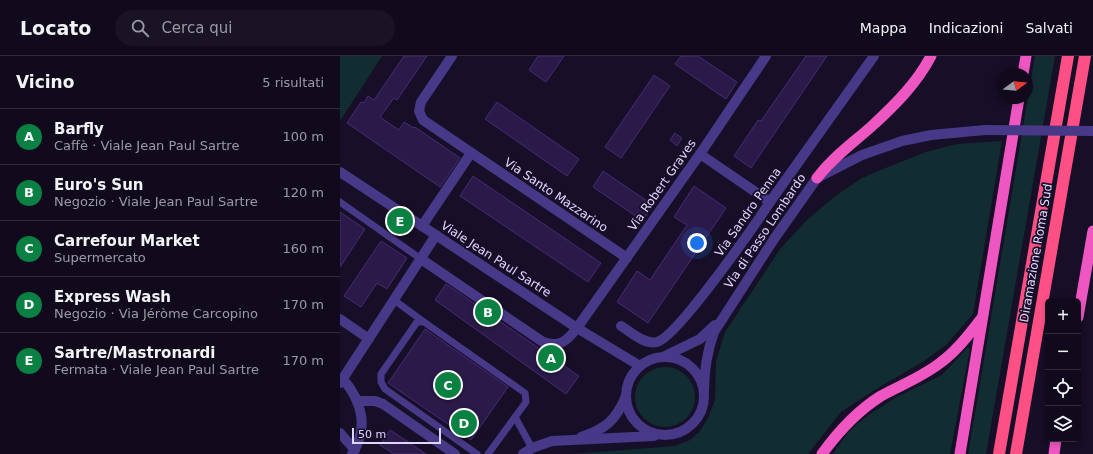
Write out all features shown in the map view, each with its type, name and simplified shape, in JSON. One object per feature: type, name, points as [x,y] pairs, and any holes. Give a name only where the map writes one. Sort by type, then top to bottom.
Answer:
[{"type":"highway","points":[[817,178],[838,153],[871,127],[902,98],[925,68],[931,56]]},
{"type":"highway","points":[[1023,68],[1026,56]]},
{"type":"highway","name":"Diramazione Roma Sud","points":[[999,454],[1068,56]]},
{"type":"highway","name":"Diramazione Roma Sud","points":[[1016,454],[1085,56]]},
{"type":"highway","points":[[960,454],[1018,104]]},
{"type":"highway","points":[[1081,299],[1093,231]]},
{"type":"highway","points":[[822,454],[836,435],[864,408],[880,397],[927,372],[945,360],[982,318]]},
{"type":"highway","points":[[1054,454],[1056,442]]},
{"type":"street","name":"Via Santo Mazzarino","points":[[452,56],[421,102],[419,111],[426,122],[627,258]]},
{"type":"street","name":"Via Robert Graves","points":[[421,259],[543,342],[551,345],[559,344],[568,338],[577,328],[700,154],[766,56]]},
{"type":"street","name":"Via Sandro Penna","points":[[622,326],[649,342],[657,342],[666,337],[714,280],[874,56]]},
{"type":"street","name":"Via di Passo Lombardo","points":[[663,357],[700,338],[711,330],[723,316],[817,178],[856,158],[902,141],[931,135],[985,130],[1093,131]]},
{"type":"street","points":[[422,226],[471,153]]},
{"type":"street","points":[[700,154],[770,202]]},
{"type":"street","name":"Viale Jean Paul Sartre","points":[[340,172],[577,328],[640,366]]},
{"type":"street","points":[[340,433],[353,452],[359,442],[362,430],[362,417],[357,401],[341,381],[436,235]]},
{"type":"street","name":"Via di Passo Lombardo","points":[[704,391],[704,372],[709,346],[723,316]]},
{"type":"street","points":[[340,319],[369,339]]},
{"type":"street","points":[[528,451],[547,442],[592,433],[608,424],[618,413],[632,376],[640,366],[651,360],[663,357],[682,360],[692,368],[700,378],[704,391],[704,404],[696,422],[680,433],[660,436],[561,440]]},
{"type":"street","points":[[626,394],[630,413],[637,423],[647,432],[660,436]]},
{"type":"street","points":[[357,401],[375,401],[383,404],[455,454]]},
{"type":"lane","points":[[340,202],[421,259]]},
{"type":"lane","points":[[394,300],[525,393],[526,402],[488,454]]},
{"type":"lane","points":[[424,322],[420,321],[414,325],[383,370],[381,377],[383,385],[385,389],[477,454]]},
{"type":"lane","points":[[515,417],[528,451]]},
{"type":"green space","points":[[340,56],[382,56],[340,121]]},
{"type":"green space","points":[[1035,56],[1055,56],[986,454],[968,454],[1027,104],[1033,104],[1033,68]]},
{"type":"green space","points":[[1002,141],[973,314],[946,345],[924,361],[841,412],[808,454],[572,454],[675,446],[690,440],[700,431],[708,418],[715,400],[716,361],[725,332],[780,249],[806,221],[834,197],[862,178],[883,169],[926,152],[957,144]]},
{"type":"green space","points":[[968,347],[970,349],[950,454],[833,454],[849,431],[867,416],[895,398],[942,375]]},
{"type":"green space","points":[[665,367],[682,372],[690,380],[695,397],[690,414],[682,422],[665,427],[648,422],[640,414],[635,397],[640,380],[648,372]]},
{"type":"building","points":[[404,56],[427,56],[397,100],[394,98],[380,117],[399,130],[404,122],[414,128],[415,127],[460,158],[440,187],[347,123],[361,102],[364,103],[368,96],[374,100]]},
{"type":"building","points":[[538,56],[564,56],[546,82],[529,70]]},
{"type":"building","points":[[681,56],[698,56],[737,82],[726,99],[675,64]]},
{"type":"building","points":[[806,56],[827,56],[751,168],[734,156],[758,120],[761,121]]},
{"type":"building","points":[[654,75],[670,86],[621,158],[605,147]]},
{"type":"building","points":[[497,102],[579,159],[567,176],[485,119]]},
{"type":"building","points":[[675,133],[682,138],[677,146],[670,140]]},
{"type":"building","points":[[603,171],[653,205],[643,221],[593,187]]},
{"type":"building","points":[[473,176],[601,263],[588,282],[460,196]]},
{"type":"building","points":[[694,186],[726,208],[648,323],[617,302],[637,271],[650,280],[687,225],[674,217]]},
{"type":"building","points":[[340,212],[365,229],[340,267]]},
{"type":"building","points":[[381,241],[407,258],[387,289],[377,283],[361,307],[344,296]]},
{"type":"building","points":[[446,284],[579,376],[566,394],[435,300]]},
{"type":"building","points":[[425,329],[508,387],[471,440],[388,383]]},
{"type":"building","points":[[390,430],[426,454],[394,454],[380,445]]},
{"type":"place","name":"Sartre/Mastronardi","points":[[400,221]]},
{"type":"place","name":"Euro's Sun","points":[[488,312]]},
{"type":"place","name":"Barfly","points":[[551,358]]},
{"type":"place","name":"Carrefour Market","points":[[448,385]]},
{"type":"place","name":"Express Wash","points":[[464,423]]}]
